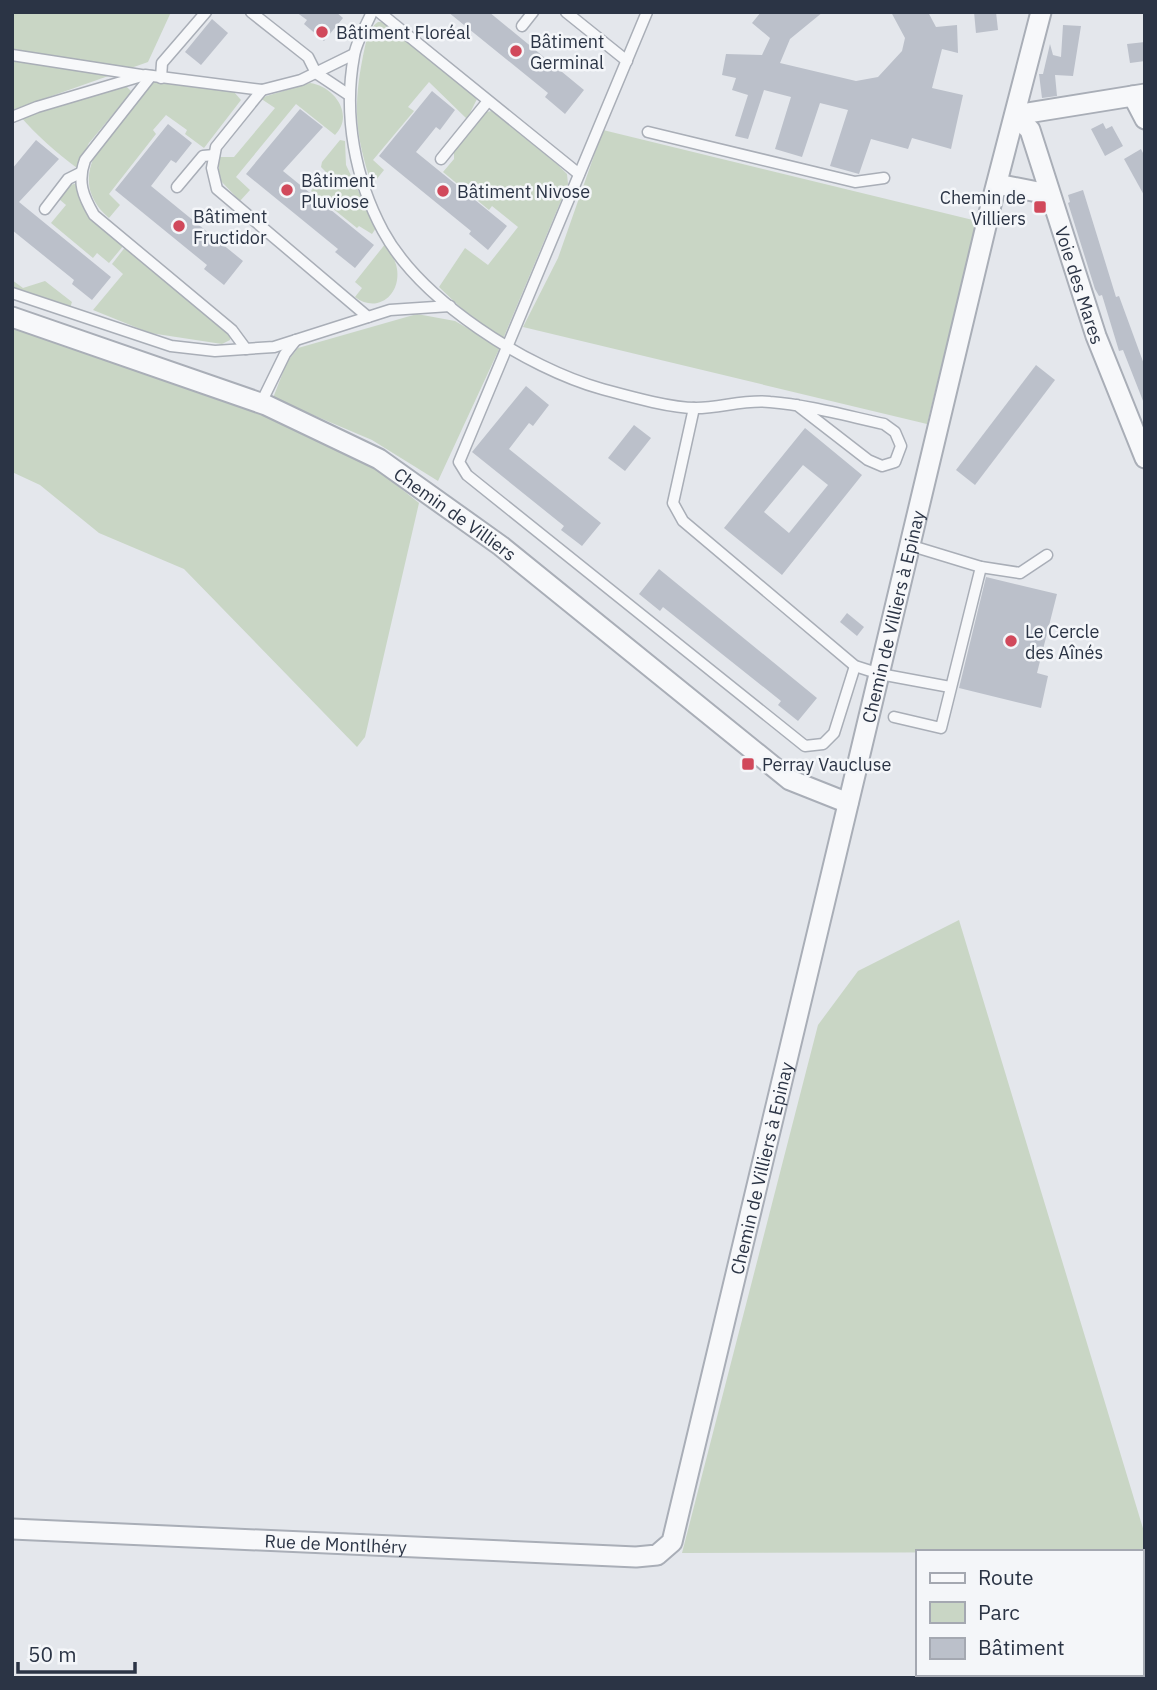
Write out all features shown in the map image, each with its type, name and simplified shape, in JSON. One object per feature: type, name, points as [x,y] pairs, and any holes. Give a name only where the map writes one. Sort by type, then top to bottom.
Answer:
[{"type":"street","name":"Chemin de Villiers à Epinay","points":[[657,1555],[672,1542],[997,184],[1041,12]]},
{"type":"street","points":[[1018,108],[1139,95],[1145,119]]},
{"type":"street","name":"Voie des Mares","points":[[1018,108],[1030,130],[1048,194],[1096,336],[1145,458]]},
{"type":"street","points":[[997,184],[1048,194]]},
{"type":"street","name":"Chemin de Villiers","points":[[12,317],[261,403],[379,459],[501,546],[790,780],[848,803]]},
{"type":"street","name":"Rue de Montlhéry","points":[[12,1529],[636,1557],[657,1555]]},
{"type":"lane","points":[[206,12],[91,150],[80,173],[82,193],[94,215],[232,330],[246,349]]},
{"type":"lane","points":[[251,12],[308,57],[316,73],[349,95]]},
{"type":"lane","points":[[372,12],[354,54],[349,95],[359,175],[384,232],[410,267],[450,306],[505,346],[543,368],[603,389],[694,408],[767,401],[797,405],[884,424],[895,432],[901,446],[895,461],[883,467],[868,460],[797,405]]},
{"type":"lane","points":[[379,12],[579,174]]},
{"type":"lane","points":[[522,26],[533,12]]},
{"type":"lane","points":[[566,12],[627,61]]},
{"type":"lane","points":[[647,12],[505,346],[459,462],[467,475],[805,746],[823,744],[834,733],[855,666]]},
{"type":"lane","points":[[12,55],[262,90],[301,80],[354,54]]},
{"type":"lane","points":[[12,117],[152,76]]},
{"type":"lane","points":[[262,90],[216,147],[212,168],[217,189],[368,317]]},
{"type":"lane","points":[[441,159],[488,101]]},
{"type":"lane","points":[[648,132],[855,182],[884,178]]},
{"type":"lane","points":[[177,187],[202,156],[214,155]]},
{"type":"lane","points":[[45,209],[68,178],[80,173]]},
{"type":"lane","points":[[12,293],[171,346],[215,351],[274,347],[390,310],[450,306]]},
{"type":"lane","points":[[261,403],[285,354],[296,340]]},
{"type":"lane","points":[[694,408],[673,503],[683,521],[855,666],[880,674],[950,687]]},
{"type":"lane","points":[[912,546],[981,567],[1020,573],[1047,555]]},
{"type":"lane","points":[[894,717],[941,729],[981,567]]},
{"type":"green space","points":[[12,12],[171,12],[148,62],[12,110]]},
{"type":"green space","points":[[378,22],[383,22],[478,97],[467,119],[429,82],[408,107],[414,111],[373,160],[384,170],[372,185],[362,151],[357,106],[366,42],[371,29]]},
{"type":"green space","points":[[154,82],[234,92],[241,100],[204,148],[185,134],[187,130],[166,115],[153,130],[156,134],[109,194],[120,205],[109,218],[94,200],[89,183],[91,165],[111,130]]},
{"type":"green space","points":[[310,83],[319,85],[334,95],[342,111],[341,127],[335,135],[296,104],[236,177],[250,190],[240,201],[219,179],[219,157],[234,157],[275,108],[260,98]]},
{"type":"green space","points":[[124,84],[131,91],[129,95],[89,143],[77,168],[47,144],[20,116]]},
{"type":"green space","points":[[492,111],[558,165],[567,174],[568,184],[503,339],[463,310],[439,287],[465,248],[488,265],[518,227],[492,206],[489,210],[443,172],[454,159],[454,147],[485,112]]},
{"type":"green space","points":[[603,130],[977,221],[927,424],[523,327],[558,258]]},
{"type":"green space","points":[[340,140],[345,141],[346,165],[376,228],[372,234],[359,226],[357,228],[311,191],[326,172],[321,167],[322,162]]},
{"type":"green space","points":[[78,183],[78,193],[86,210],[124,245],[109,263],[97,253],[93,258],[51,223],[66,205],[59,199],[70,185]]},
{"type":"green space","points":[[386,243],[396,266],[395,287],[386,299],[363,302],[355,297],[362,288],[355,282]]},
{"type":"green space","points":[[126,246],[231,334],[230,340],[222,344],[150,333],[93,310],[123,274],[112,264]]},
{"type":"green space","points":[[12,280],[23,288],[45,281],[72,302],[70,308],[12,290]]},
{"type":"green space","points":[[417,314],[455,321],[500,347],[438,481],[372,440],[273,398],[287,362],[298,348]]},
{"type":"green space","points":[[12,328],[254,411],[374,467],[419,503],[365,737],[357,747],[184,569],[99,533],[40,485],[12,472]]},
{"type":"green space","points":[[959,920],[1145,1535],[1145,1555],[1143,1550],[682,1553],[818,1025],[858,971]]},
{"type":"building","name":"Bâtiment Floréal","points":[[296,12],[336,12],[343,18],[324,41],[304,24],[307,20]]},
{"type":"building","name":"Bâtiment Germinal","points":[[448,12],[489,12],[584,90],[565,114],[545,97],[548,93]]},
{"type":"building","points":[[761,12],[823,12],[790,39],[780,63],[856,81],[878,77],[902,51],[905,38],[891,12],[928,12],[936,27],[957,25],[958,53],[942,49],[932,88],[963,95],[951,149],[912,138],[908,149],[871,139],[859,174],[830,166],[848,110],[820,103],[802,157],[775,149],[791,97],[764,90],[748,139],[735,136],[748,95],[732,90],[736,78],[722,75],[726,54],[762,55],[770,38],[752,23]]},
{"type":"building","points":[[974,12],[996,12],[998,30],[976,33]]},
{"type":"building","points":[[212,19],[228,33],[201,65],[185,52]]},
{"type":"building","points":[[1063,25],[1081,26],[1073,76],[1055,75],[1057,96],[1042,98],[1039,74],[1043,74],[1050,44],[1053,55],[1061,57]]},
{"type":"building","points":[[1145,42],[1145,61],[1130,63],[1127,44]]},
{"type":"building","name":"Bâtiment Nivose","points":[[432,91],[455,110],[440,130],[436,127],[416,152],[507,226],[488,250],[469,234],[471,231],[379,156]]},
{"type":"building","name":"Bâtiment Pluviose","points":[[300,109],[323,127],[283,171],[374,245],[355,268],[335,252],[338,249],[246,174]]},
{"type":"building","points":[[1103,123],[1106,129],[1112,126],[1123,146],[1105,156],[1091,129]]},
{"type":"building","name":"Bâtiment Fructidor","points":[[168,124],[192,143],[176,163],[171,160],[151,186],[243,261],[224,285],[204,269],[207,265],[115,190]]},
{"type":"building","points":[[36,140],[59,159],[19,202],[111,277],[92,300],[72,284],[74,280],[12,230],[12,169]]},
{"type":"building","points":[[1141,149],[1145,157],[1145,197],[1124,159]]},
{"type":"building","points":[[1083,190],[1116,297],[1119,296],[1145,367],[1145,406],[1123,350],[1119,351],[1102,295],[1099,296],[1095,289],[1068,203],[1068,195]]},
{"type":"building","points":[[1036,365],[1055,380],[975,485],[956,470]]},
{"type":"building","points":[[526,386],[549,405],[533,426],[529,423],[509,449],[601,523],[582,546],[561,530],[564,526],[472,452]]},
{"type":"building","points":[[634,425],[651,438],[625,471],[608,458]]},
{"type":"building","points":[[805,428],[862,475],[782,575],[724,528]],"holes":[[[803,465],[828,485],[789,533],[764,512]]]},
{"type":"building","points":[[659,569],[817,698],[798,721],[778,705],[781,701],[663,607],[660,611],[639,594]]},
{"type":"building","name":"Le Cercle des Aînés","points":[[986,577],[1057,594],[1037,673],[1048,676],[1041,708],[959,688]]},
{"type":"building","points":[[847,613],[864,627],[857,636],[840,622]]},
{"type":"place","name":"Bâtiment Floréal","points":[[322,32]]},
{"type":"place","name":"Bâtiment Germinal","points":[[516,51]]},
{"type":"place","name":"Bâtiment Pluviose","points":[[287,190]]},
{"type":"place","name":"Bâtiment Nivose","points":[[443,191]]},
{"type":"place","name":"Chemin de Villiers","points":[[1040,207]]},
{"type":"place","name":"Bâtiment Fructidor","points":[[179,226]]},
{"type":"place","name":"Le Cercle des Aînés","points":[[1011,641]]},
{"type":"place","name":"Perray Vaucluse","points":[[748,764]]}]
